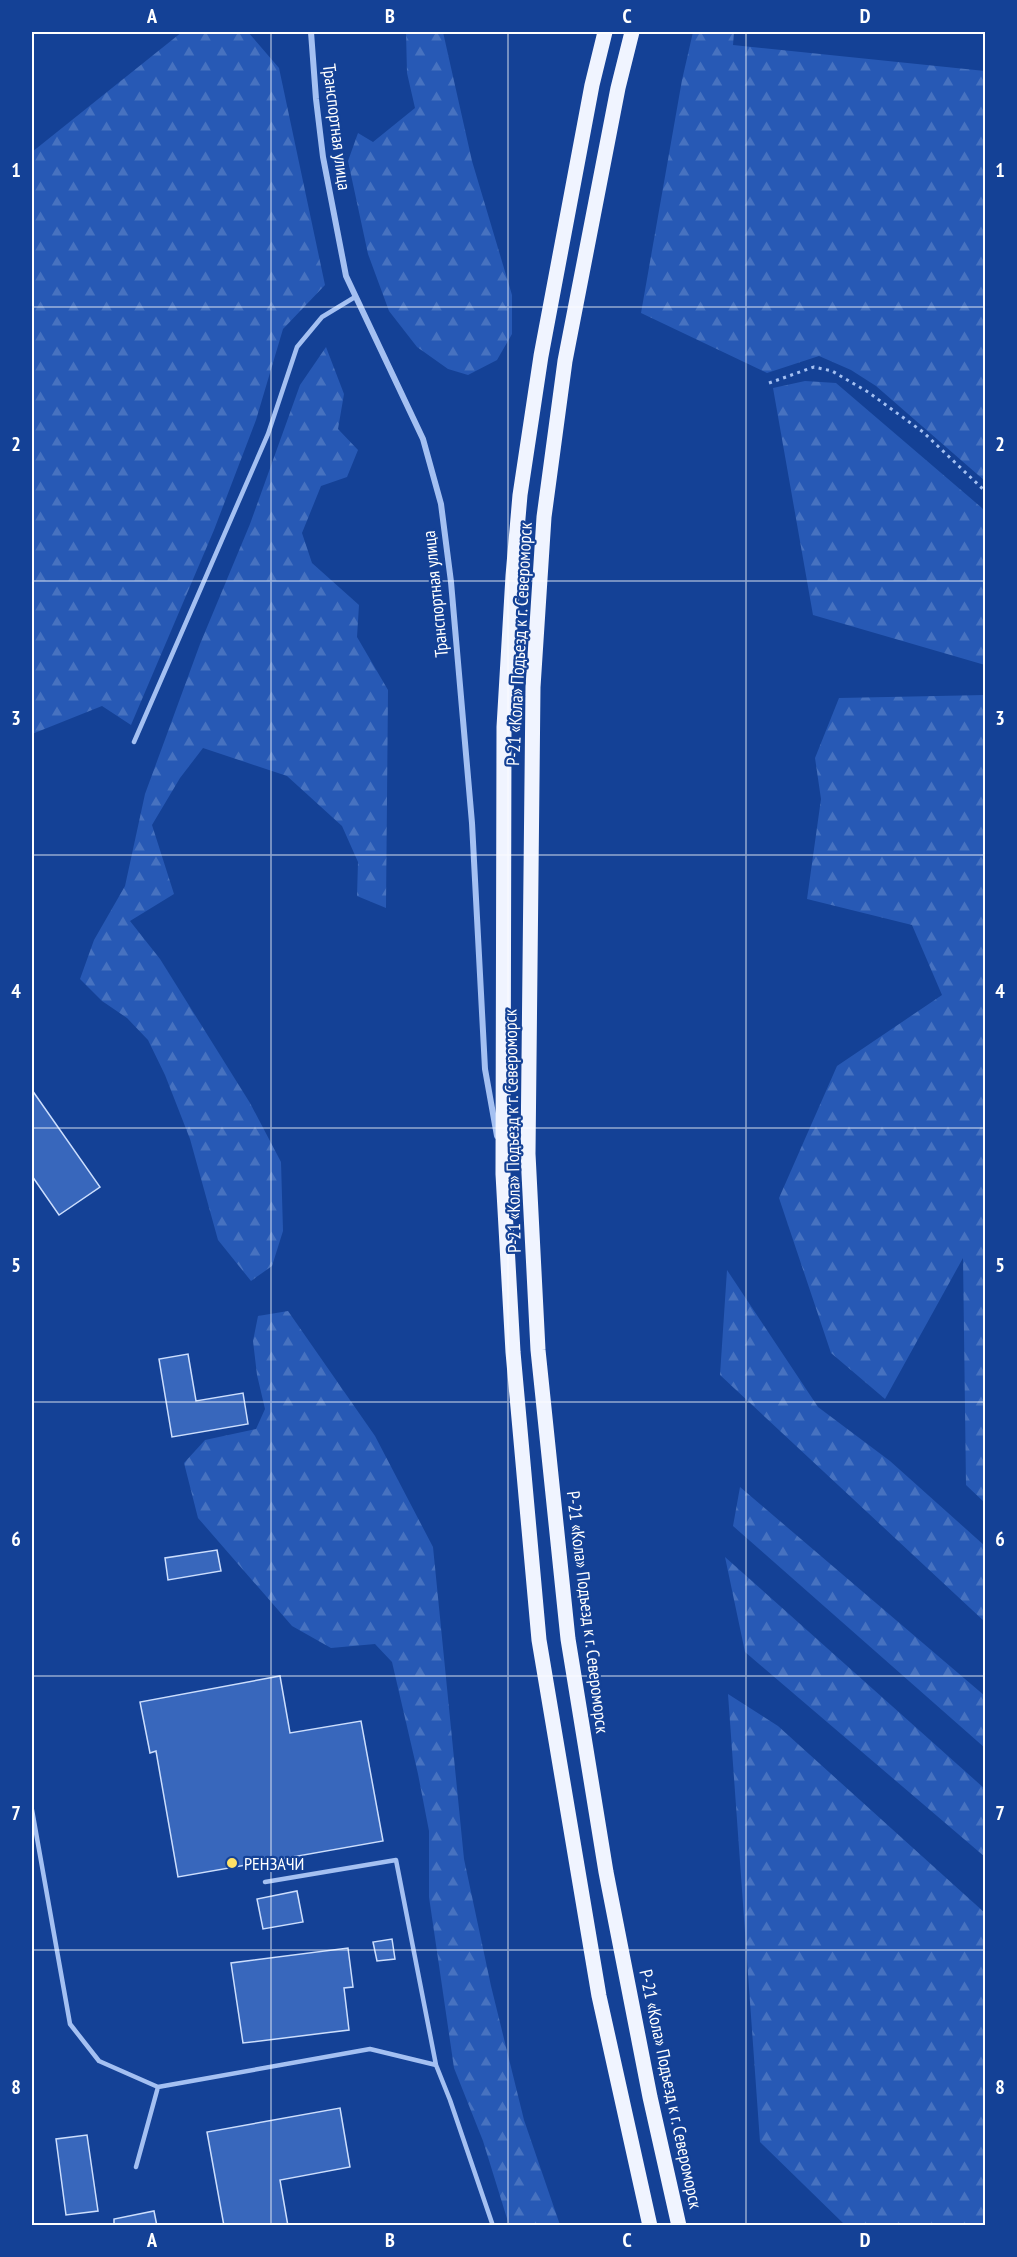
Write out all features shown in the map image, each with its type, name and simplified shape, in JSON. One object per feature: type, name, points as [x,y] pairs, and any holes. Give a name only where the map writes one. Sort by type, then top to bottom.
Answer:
[{"type":"main road","name":"Р-21 «Кола» Подъезд к г. Североморск","points":[[604,32],[541,357],[520,495],[504,727],[503,1174],[513,1352],[539,1640],[599,1996],[650,2226]]},
{"type":"main road","name":"Р-21 «Кола» Подъезд к г. Североморск","points":[[632,32],[618,88],[565,361],[544,518],[533,698],[528,1154],[538,1350],[568,1639],[606,1872],[650,2097],[679,2226]]},
{"type":"street","name":"Транспортная улица","points":[[311,32],[323,157],[346,276],[423,439],[441,504],[451,582],[472,823],[485,1069],[503,1174]]},
{"type":"lane","points":[[134,742],[268,434],[297,347],[322,317],[355,297]]},
{"type":"lane","points":[[32,1810],[70,2024],[99,2061],[158,2087],[370,2049],[436,2065]]},
{"type":"lane","points":[[265,1882],[396,1860],[436,2065],[493,2226]]},
{"type":"lane","points":[[136,2167],[158,2087]]},
{"type":"path","points":[[770,382],[814,367],[832,371],[868,392],[923,432],[986,492]]},
{"type":"green space","points":[[182,32],[248,32],[279,68],[325,285],[283,329],[256,420],[214,530],[131,725],[102,706],[32,734],[32,152]]},
{"type":"green space","points":[[406,32],[443,32],[472,161],[512,295],[512,334],[497,360],[468,375],[448,369],[417,347],[389,311],[368,254],[348,161],[358,133],[373,142],[415,108],[407,73]]},
{"type":"green space","points":[[693,32],[734,32],[733,45],[985,71],[985,481],[876,386],[851,370],[819,356],[767,373],[641,313],[682,80]]},
{"type":"green space","points":[[326,347],[344,394],[338,429],[358,450],[347,477],[321,486],[302,533],[312,563],[359,605],[357,637],[388,690],[386,908],[357,896],[358,862],[342,826],[287,776],[203,748],[180,778],[152,825],[174,894],[130,921],[160,959],[250,1103],[281,1162],[283,1231],[272,1266],[251,1281],[218,1240],[190,1139],[165,1075],[148,1040],[127,1018],[102,1001],[80,979],[94,940],[125,886],[145,794],[200,644],[250,524],[300,385]]},
{"type":"green space","points":[[805,381],[836,383],[982,508],[986,514],[985,665],[813,615],[773,388]]},
{"type":"green space","points":[[986,695],[985,1503],[966,1485],[963,1258],[885,1399],[831,1353],[779,1198],[837,1066],[942,995],[912,925],[807,899],[821,799],[815,758],[839,698]]},
{"type":"green space","points":[[727,1270],[818,1407],[890,1461],[985,1546],[985,1622],[720,1375]]},
{"type":"green space","points":[[288,1311],[375,1436],[433,1547],[464,1859],[491,1986],[524,2120],[560,2225],[509,2225],[483,2141],[454,2068],[429,1897],[429,1831],[392,1662],[375,1644],[331,1648],[292,1626],[198,1518],[184,1463],[205,1440],[256,1429],[265,1409],[257,1375],[253,1341],[258,1316]]},
{"type":"green space","points":[[740,1487],[985,1696],[985,1748],[733,1526]]},
{"type":"green space","points":[[725,1557],[985,1789],[985,1857],[745,1652]]},
{"type":"green space","points":[[728,1694],[778,1726],[985,1913],[985,2225],[845,2225],[760,2142]]},
{"type":"building","points":[[32,1090],[100,1187],[59,1215],[32,1176]]},
{"type":"building","points":[[188,1354],[196,1401],[243,1393],[248,1424],[172,1437],[159,1359]]},
{"type":"building","points":[[217,1550],[221,1571],[168,1580],[165,1558]]},
{"type":"building","points":[[280,1676],[290,1733],[361,1721],[383,1841],[178,1877],[156,1751],[150,1753],[140,1702]]},
{"type":"building","points":[[297,1891],[303,1922],[263,1929],[257,1899]]},
{"type":"building","points":[[392,1939],[395,1959],[377,1961],[373,1942]]},
{"type":"building","points":[[348,1948],[353,1987],[344,1988],[349,2030],[243,2043],[231,1963]]},
{"type":"building","points":[[340,2108],[350,2167],[280,2180],[288,2226],[224,2226],[207,2132]]},
{"type":"building","points":[[87,2135],[98,2211],[66,2215],[56,2139]]},
{"type":"building","points":[[154,2211],[157,2226],[114,2226],[114,2219]]},
{"type":"place","name":"РЕНЗАЧИ","points":[[232,1863]]}]
